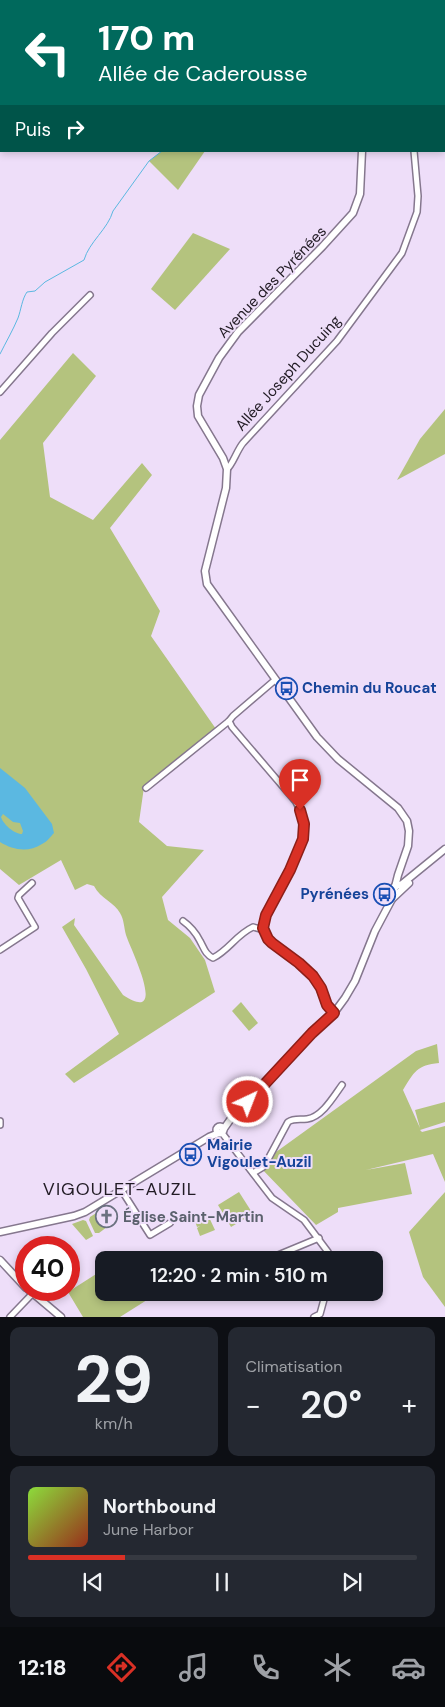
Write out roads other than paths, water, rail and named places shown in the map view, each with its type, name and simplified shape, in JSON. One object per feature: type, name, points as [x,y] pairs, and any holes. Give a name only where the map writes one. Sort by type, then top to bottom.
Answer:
[{"type":"street","name":"Avenue des Pyrénées","points":[[220,1130],[333,1012],[350,990],[394,891],[405,854],[409,832],[407,821],[402,813],[325,746],[216,599],[205,580],[205,572],[226,488],[226,469],[218,450],[198,416],[199,395],[219,358],[238,332],[299,272],[353,212],[360,194],[362,152]]},
{"type":"street","name":"Allée Joseph Ducuing","points":[[226,469],[231,466],[235,454],[243,443],[337,341],[393,267],[405,246],[418,205],[414,152]]},
{"type":"street","points":[[0,392],[52,333],[90,295]]},
{"type":"street","points":[[146,788],[230,721],[233,716],[275,680]]},
{"type":"street","points":[[230,721],[232,727],[296,802],[304,824],[303,839],[266,915],[264,930],[272,943],[313,976],[321,988],[327,1005],[333,1012]]},
{"type":"street","points":[[394,891],[445,849]]},
{"type":"street","name":"Avenue des Pyrénées","points":[[364,956],[370,932],[394,891],[394,874],[405,854]]},
{"type":"street","points":[[394,891],[433,859]]},
{"type":"street","points":[[398,875],[402,879],[407,880]]},
{"type":"street","points":[[0,950],[35,927],[35,924],[18,898],[32,883]]},
{"type":"street","points":[[183,920],[200,940],[207,955],[213,958],[220,954],[242,932],[253,927],[264,930]]},
{"type":"street","points":[[253,1173],[266,1163],[290,1120],[306,1120],[315,1116],[329,1103],[342,1085]]},
{"type":"street","points":[[0,1232],[74,1216],[97,1206],[220,1130],[272,1198],[304,1220],[327,1251]]},
{"type":"street","points":[[122,1191],[150,1235],[170,1223]]},
{"type":"street","points":[[288,1251],[319,1238]]},
{"type":"street","points":[[0,1260],[15,1275]]},
{"type":"street","points":[[10,1317],[22,1301]]},
{"type":"street","points":[[43,1301],[61,1317]]},
{"type":"street","points":[[314,1317],[320,1314],[324,1301]]},
{"type":"water","points":[[0,768],[25,788],[52,824],[54,833],[45,842],[31,849],[15,849],[0,842]],"holes":[[[3,814],[13,822],[20,823],[23,831],[22,834],[9,828],[1,817]]]},
{"type":"waterway","points":[[0,354],[12,332],[27,292],[35,291],[45,282],[84,260],[86,253],[111,218],[113,211],[149,161],[161,152]]},
{"type":"place","name":"Chemin du Roucat","points":[[286,688]]},
{"type":"place","name":"Pyrénées","points":[[385,894]]},
{"type":"place","name":"Mairie Vigoulet-Auzil","points":[[191,1154]]},
{"type":"place","name":"Église Saint-Martin","points":[[107,1217]]},
{"type":"district","name":"VIGOULET-AUZIL","points":[[120,1189]]}]
